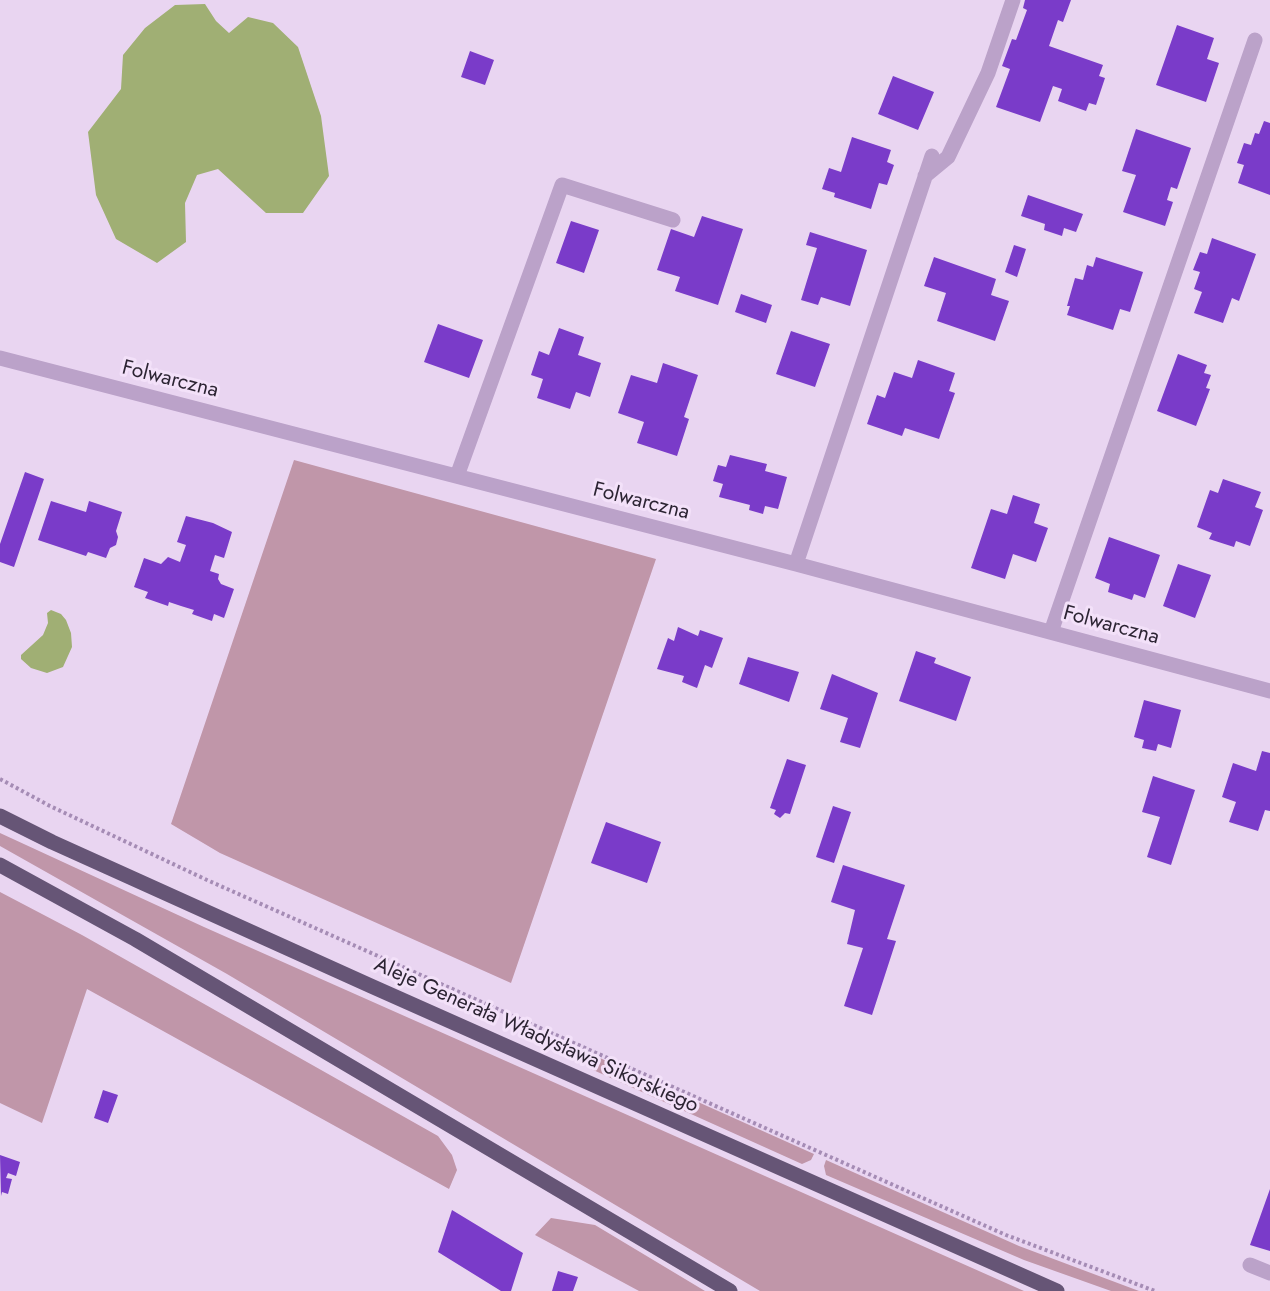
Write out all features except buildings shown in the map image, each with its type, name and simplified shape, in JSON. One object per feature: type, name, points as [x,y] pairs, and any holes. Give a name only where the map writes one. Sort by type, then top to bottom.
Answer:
[{"type":"main road","name":"Aleje Generała Władysława Sikorskiego","points":[[0,816],[52,842],[371,986],[1057,1291]]},
{"type":"main road","points":[[0,865],[135,939],[730,1291]]},
{"type":"street","points":[[925,176],[948,157],[988,73],[1012,0]]},
{"type":"street","points":[[1051,632],[1256,40]]},
{"type":"street","points":[[796,564],[932,156]]},
{"type":"street","points":[[457,476],[562,185],[673,220]]},
{"type":"street","name":"Folwarczna","points":[[0,358],[796,564],[1270,691]]},
{"type":"street","points":[[1250,1265],[1270,1273]]},
{"type":"path","points":[[0,779],[50,806],[218,885],[951,1211],[1006,1235],[1155,1291]]},
{"type":"shaded area","points":[[205,4],[216,21],[229,33],[248,17],[273,23],[298,47],[321,116],[329,176],[303,213],[266,213],[218,169],[197,175],[185,203],[186,242],[157,263],[116,239],[96,195],[88,132],[121,89],[123,55],[145,28],[175,5]]},
{"type":"shaded area","points":[[294,460],[656,559],[511,983],[220,853],[171,824]]},
{"type":"shaded area","points":[[51,610],[61,614],[66,620],[71,633],[72,647],[63,667],[47,673],[31,668],[21,659],[21,655],[43,635],[48,623],[47,613]]},
{"type":"shaded area","points":[[0,833],[204,927],[1024,1291],[760,1291],[227,974],[0,846]]},
{"type":"shaded area","points":[[0,892],[82,935],[438,1136],[452,1155],[457,1170],[449,1189],[87,989],[42,1123],[0,1103]]},
{"type":"shaded area","points":[[591,1054],[814,1154],[811,1160],[802,1164],[591,1069]]},
{"type":"shaded area","points":[[826,1160],[1019,1246],[1139,1291],[1111,1291],[1024,1260],[826,1175],[824,1166]]},
{"type":"shaded area","points":[[551,1218],[595,1225],[705,1291],[639,1291],[535,1235]]}]
